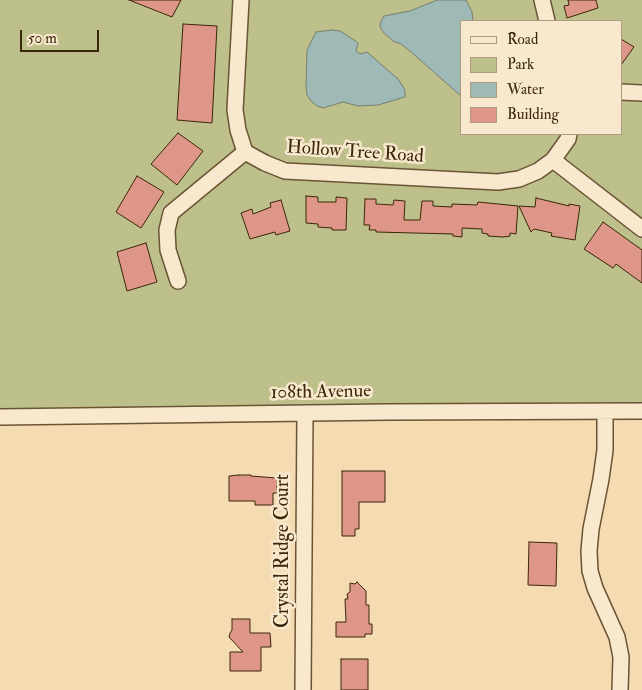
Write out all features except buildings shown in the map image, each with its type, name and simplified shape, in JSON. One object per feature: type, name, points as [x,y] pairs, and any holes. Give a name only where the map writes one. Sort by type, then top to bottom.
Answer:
[{"type":"street","points":[[178,281],[168,250],[167,230],[171,214],[245,152],[238,130],[235,110],[241,0]]},
{"type":"street","points":[[542,0],[547,20]]},
{"type":"street","points":[[622,92],[642,93]]},
{"type":"street","name":"Hollow Tree Road","points":[[245,152],[285,172],[498,182],[519,179],[538,171],[553,160],[569,135]]},
{"type":"street","points":[[553,160],[642,228]]},
{"type":"street","points":[[605,411],[605,450],[591,529],[590,571],[595,588],[617,637],[621,657],[620,690]]},
{"type":"street","name":"108th Avenue","points":[[0,417],[642,411]]},
{"type":"street","name":"Crystal Ridge Court","points":[[303,690],[305,413]]},
{"type":"green space","points":[[0,0],[642,0],[642,409],[0,417]]},
{"type":"water","points":[[437,0],[466,0],[472,12],[473,20],[460,20],[460,95],[410,51],[393,41],[380,27],[384,16],[410,11]]},
{"type":"water","points":[[340,31],[357,42],[357,52],[361,54],[367,52],[398,79],[405,90],[405,97],[378,105],[358,106],[343,102],[323,108],[311,101],[307,95],[306,87],[307,50],[316,32]]}]
